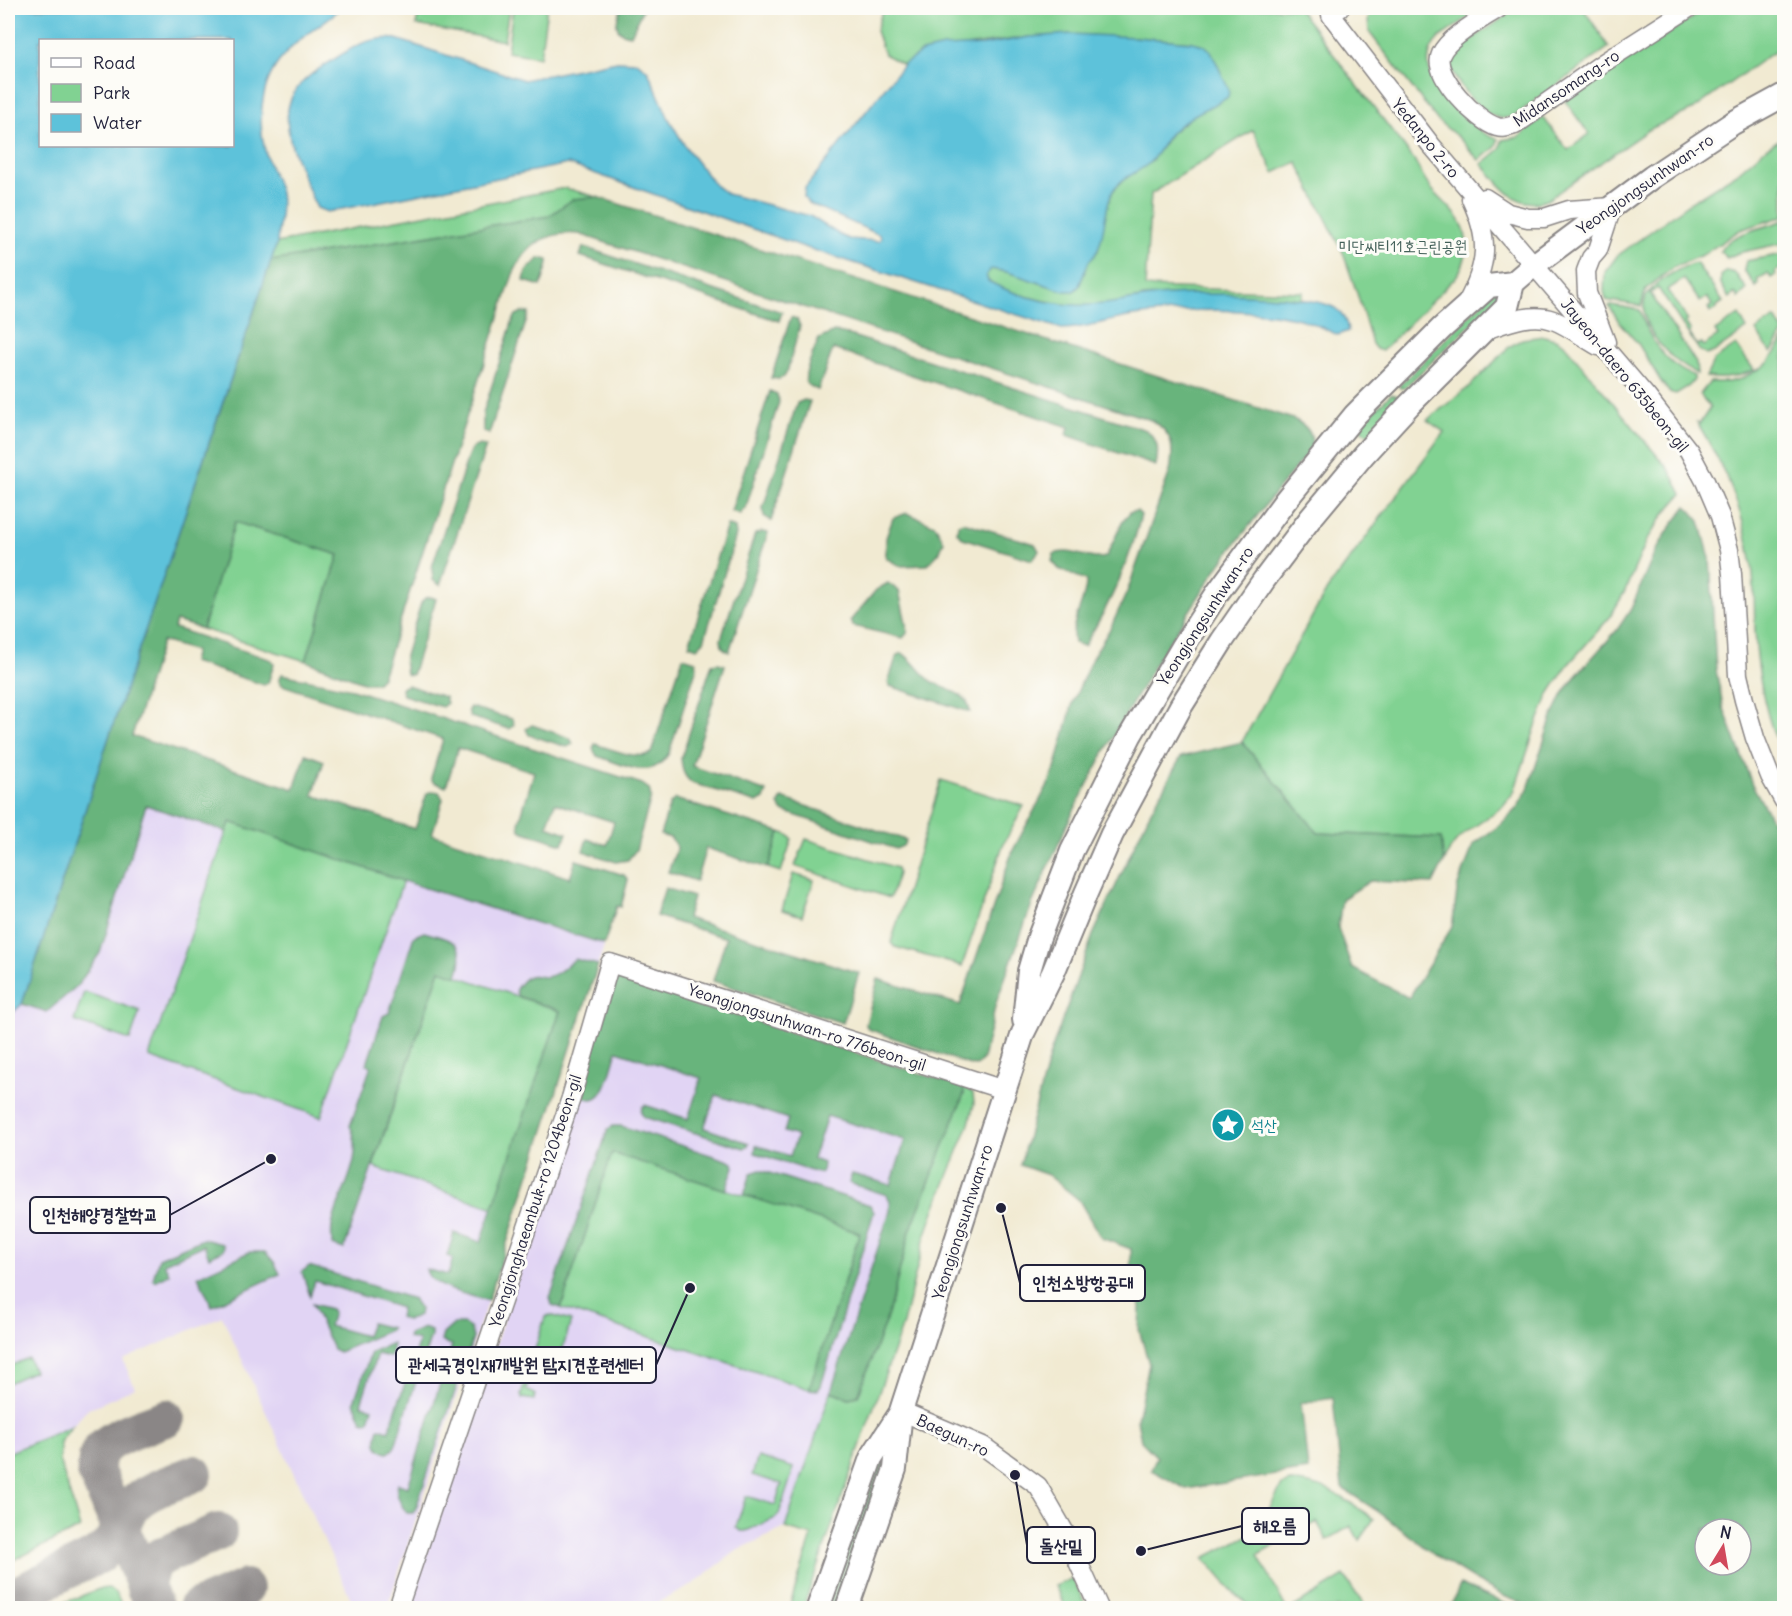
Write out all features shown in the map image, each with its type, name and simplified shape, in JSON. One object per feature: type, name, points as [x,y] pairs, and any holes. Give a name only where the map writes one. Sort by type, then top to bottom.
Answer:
[{"type":"main road","name":"Yeongjongsunhwan-ro","points":[[1023,1033],[1029,970],[1039,937],[1072,851],[1130,736],[1182,648],[1249,548],[1355,415],[1489,286],[1513,283],[1652,177],[1733,123],[1785,95]]},
{"type":"main road","name":"Yeongjongsunhwan-ro","points":[[847,1608],[895,1469],[901,1411],[1023,1033],[1053,973],[1112,834],[1181,706],[1222,641],[1290,545],[1364,454],[1410,404],[1508,307],[1513,283]]},
{"type":"main road","name":"Yeongjongsunhwan-ro","points":[[818,1608],[871,1458],[901,1411]]},
{"type":"street","name":"Yedanpo 2-ro","points":[[1340,8],[1331,15],[1391,95],[1534,265]]},
{"type":"street","name":"Midansomang-ro","points":[[1499,8],[1450,42],[1439,59],[1442,74],[1465,105],[1494,127],[1504,128],[1515,125],[1593,69],[1689,8]]},
{"type":"street","points":[[1464,183],[1508,213],[1528,218],[1544,218],[1569,210],[1612,207],[1598,250],[1588,264],[1586,285],[1610,353]]},
{"type":"street","points":[[1464,183],[1483,228],[1485,247],[1480,276],[1465,308]]},
{"type":"street","name":"Jayeon-daero 635beon-gil","points":[[1534,265],[1610,353],[1689,452],[1705,481],[1720,516],[1729,550],[1738,675],[1744,700],[1770,776],[1785,801]]},
{"type":"street","points":[[1485,330],[1522,318],[1547,318],[1560,323],[1610,353]]},
{"type":"street","name":"Yeongjongsunhwan-ro 776beon-gil","points":[[610,963],[1004,1090]]},
{"type":"street","name":"Yeongjonghaeanbuk-ro 1204beon-gil","points":[[398,1608],[571,1098],[610,963]]},
{"type":"street","name":"Baegun-ro","points":[[901,1411],[983,1446],[1038,1486],[1064,1531],[1099,1608]]},
{"type":"shaded area","points":[[108,740],[617,906],[387,1608],[355,1608],[222,1316],[123,1360],[135,1388],[86,1410],[72,1426],[8,1453],[8,1383],[34,1371],[28,1358],[8,1367],[8,1017],[22,1003]]},
{"type":"shaded area","points":[[602,1023],[919,1125],[785,1528],[738,1550],[689,1587],[646,1608],[408,1608]]},
{"type":"green space","points":[[420,8],[509,8],[504,41],[416,25]]},
{"type":"green space","points":[[513,8],[547,8],[540,57],[507,52]]},
{"type":"green space","points":[[622,8],[643,8],[631,35],[621,32],[617,26]]},
{"type":"green space","name":"미단씨티11호근린공원","points":[[883,8],[1298,8],[1415,161],[1429,186],[1461,222],[1466,241],[1466,253],[1462,266],[1455,278],[1382,351],[1376,349],[1372,344],[1342,250],[1297,162],[1274,173],[1253,130],[1151,194],[1145,287],[1303,292],[1301,300],[1172,295],[1144,297],[1109,305],[1075,306],[1040,300],[1004,290],[988,281],[986,275],[991,269],[1074,291],[1079,286],[1089,260],[1098,251],[1105,212],[1113,191],[1126,177],[1152,160],[1171,133],[1196,113],[1222,100],[1204,45],[1135,37],[1029,37],[922,52],[903,65],[884,54],[876,31]]},
{"type":"green space","points":[[1376,8],[1482,8],[1439,38],[1431,49],[1428,60],[1434,82],[1441,93],[1458,112],[1489,136],[1498,139],[1496,147],[1479,160],[1458,137],[1438,121],[1369,32],[1368,19]]},
{"type":"green space","points":[[1518,8],[1583,8],[1609,47],[1518,113],[1507,118],[1500,118],[1484,110],[1468,95],[1455,76],[1449,60],[1456,50]]},
{"type":"green space","points":[[1708,8],[1784,8],[1784,46],[1694,109],[1648,130],[1547,200],[1536,203],[1518,199],[1502,187],[1482,164],[1500,149],[1502,140],[1519,137],[1543,117],[1568,150],[1589,134],[1565,101]]},
{"type":"green space","points":[[1784,137],[1784,216],[1740,230],[1704,254],[1674,267],[1646,289],[1641,306],[1606,300],[1605,272],[1617,256],[1691,202],[1737,173],[1767,147]]},
{"type":"green space","points":[[565,188],[597,197],[573,199],[549,216],[271,261],[277,243]]},
{"type":"green space","points":[[597,197],[1293,419],[1306,427],[1311,435],[1310,450],[1220,564],[1155,664],[1104,753],[1070,818],[1032,904],[996,1003],[983,1059],[976,1066],[970,1065],[868,1029],[867,1020],[878,979],[960,1005],[1012,852],[1050,781],[1073,702],[1092,658],[1110,629],[1127,592],[1170,471],[1171,441],[1164,430],[1151,420],[579,234],[557,235],[538,242],[524,255],[513,274],[382,677],[376,683],[366,683],[306,661],[339,555],[235,522],[202,629],[176,621],[174,628],[272,660],[274,664],[268,683],[264,685],[192,662],[195,651],[162,641],[132,736],[294,789],[306,754],[324,761],[313,795],[415,829],[427,793],[439,792],[443,799],[432,834],[570,878],[576,860],[624,875],[628,880],[621,907],[617,906],[604,944],[403,881],[230,822],[227,832],[146,805],[100,953],[78,985],[47,1012],[22,1004],[108,740],[271,261],[549,216],[573,199]]},
{"type":"green space","points":[[1784,220],[1784,243],[1738,253],[1727,258],[1720,251],[1732,239],[1740,235]]},
{"type":"green space","points":[[583,247],[782,312],[779,321],[580,256]]},
{"type":"green space","points":[[1784,254],[1784,266],[1771,278],[1768,273],[1757,280],[1759,284],[1756,287],[1744,270],[1746,261]]},
{"type":"green space","points":[[540,258],[548,260],[541,286],[524,281],[526,271]]},
{"type":"green space","points":[[1696,263],[1723,302],[1715,307],[1716,309],[1711,312],[1708,308],[1712,305],[1707,297],[1700,302],[1684,279],[1667,290],[1688,320],[1685,322],[1697,345],[1701,343],[1703,346],[1718,336],[1715,331],[1739,315],[1747,329],[1706,355],[1699,350],[1658,288],[1650,293],[1696,363],[1697,374],[1677,361],[1658,342],[1646,320],[1644,308],[1646,296],[1655,285],[1677,270]]},
{"type":"green space","points":[[1726,271],[1735,273],[1747,289],[1738,298],[1735,293],[1729,298],[1721,284],[1721,276]]},
{"type":"green space","points":[[1495,290],[1501,296],[1404,388],[1400,388],[1399,386]]},
{"type":"green space","points":[[1609,306],[1640,310],[1648,331],[1666,358],[1694,376],[1689,386],[1676,394],[1669,392],[1639,345],[1620,323]]},
{"type":"green space","points":[[522,312],[529,313],[489,434],[483,430],[483,413],[512,323],[516,315]]},
{"type":"green space","points":[[791,317],[797,319],[800,326],[787,372],[779,379],[771,378]]},
{"type":"green space","points":[[1775,318],[1784,333],[1771,353],[1756,331]]},
{"type":"green space","points":[[834,332],[1146,430],[1157,446],[1156,466],[1067,435],[1069,427],[833,349],[818,390],[806,382],[808,367],[819,339]]},
{"type":"green space","points":[[1544,336],[1564,344],[1670,471],[1682,494],[1665,513],[1647,540],[1624,593],[1610,617],[1567,666],[1549,694],[1514,792],[1502,807],[1460,837],[1444,862],[1440,838],[1318,833],[1242,742],[1327,590],[1444,432],[1427,420],[1469,387],[1509,347],[1522,339]]},
{"type":"green space","points":[[1784,339],[1784,758],[1767,711],[1760,679],[1749,546],[1739,508],[1725,474],[1697,422],[1700,423],[1710,408],[1700,394],[1710,382],[1741,379],[1761,368],[1769,362]]},
{"type":"green space","points":[[1736,345],[1754,370],[1731,377],[1706,377],[1714,360]]},
{"type":"green space","points":[[770,391],[777,394],[779,402],[746,507],[740,514],[731,511]]},
{"type":"green space","points":[[1391,394],[1398,396],[1399,402],[1368,434],[1362,431],[1361,424]]},
{"type":"green space","points":[[804,400],[810,401],[771,521],[764,516],[763,508],[797,403]]},
{"type":"green space","points":[[479,445],[486,446],[440,585],[433,580],[432,567],[469,453],[472,448]]},
{"type":"green space","points":[[1687,506],[1700,521],[1710,558],[1716,670],[1723,706],[1752,784],[1784,838],[1784,1608],[1535,1608],[1506,1597],[1442,1560],[1376,1510],[1342,1488],[1333,1398],[1301,1403],[1308,1470],[1186,1489],[1151,1470],[1157,1457],[1141,1441],[1137,1419],[1149,1364],[1139,1330],[1140,1306],[1131,1282],[1131,1249],[1101,1238],[1079,1200],[1048,1175],[1020,1165],[1050,1054],[1093,935],[1148,816],[1181,757],[1242,742],[1318,833],[1441,838],[1444,862],[1433,884],[1370,881],[1342,899],[1338,928],[1352,968],[1409,998],[1452,927],[1458,885],[1474,844],[1500,825],[1517,808],[1528,789],[1551,720],[1563,694],[1617,630],[1631,609],[1655,552]]},
{"type":"green space","points":[[1137,511],[1141,515],[1136,532],[1125,567],[1110,599],[1084,646],[1074,643],[1074,627],[1084,596],[1086,580],[1059,569],[1052,561],[1054,554],[1068,552],[1093,558],[1106,557],[1122,523],[1130,512]]},
{"type":"green space","points":[[907,513],[935,525],[944,541],[939,553],[927,565],[900,566],[886,558],[886,538],[893,518]]},
{"type":"green space","points":[[235,522],[339,555],[306,661],[202,629]]},
{"type":"green space","points":[[963,522],[1035,544],[1039,551],[1032,560],[963,538],[957,532],[958,524]]},
{"type":"green space","points":[[727,525],[735,528],[736,535],[704,641],[697,648],[689,645]]},
{"type":"green space","points":[[768,533],[729,652],[722,647],[721,639],[755,534]]},
{"type":"green space","points":[[888,583],[899,591],[908,632],[903,638],[853,626],[850,621],[876,590]]},
{"type":"green space","points":[[425,598],[436,599],[412,675],[406,674],[404,659],[421,603]]},
{"type":"green space","points":[[902,653],[930,680],[965,699],[970,712],[890,686],[888,683],[897,655]]},
{"type":"green space","points":[[683,657],[696,661],[697,667],[669,753],[662,762],[654,767],[636,769],[597,756],[593,749],[595,744],[631,755],[651,753]]},
{"type":"green space","points":[[712,664],[725,665],[692,766],[767,792],[764,799],[757,803],[692,783],[683,769],[681,758]]},
{"type":"green space","points":[[282,674],[352,689],[642,784],[649,789],[651,797],[636,850],[628,860],[616,862],[583,851],[587,839],[607,845],[614,822],[555,803],[547,826],[567,833],[563,844],[524,832],[520,830],[519,823],[534,772],[458,748],[446,787],[433,782],[431,778],[443,739],[282,685],[279,680]]},
{"type":"green space","points":[[407,685],[445,697],[447,703],[442,707],[403,695],[401,688]]},
{"type":"green space","points":[[470,707],[512,719],[514,725],[509,729],[470,717],[468,710]]},
{"type":"green space","points":[[532,725],[570,738],[573,744],[567,747],[529,735],[526,729]]},
{"type":"green space","points":[[941,780],[1024,806],[1003,845],[962,966],[895,947],[891,943]]},
{"type":"green space","points":[[782,798],[906,840],[903,846],[896,849],[782,811],[779,804]]},
{"type":"green space","points":[[675,799],[780,832],[768,868],[706,848],[696,881],[668,872],[677,848],[671,838],[660,835],[670,804]]},
{"type":"green space","points":[[230,821],[403,881],[321,1117],[149,1057]]},
{"type":"green space","points":[[780,832],[792,839],[781,872],[768,868]]},
{"type":"green space","points":[[806,839],[897,868],[898,874],[890,898],[795,866]]},
{"type":"green space","points":[[793,874],[814,880],[802,916],[782,910]]},
{"type":"green space","points":[[665,888],[693,897],[687,918],[859,973],[843,1023],[713,981],[726,938],[656,916]]},
{"type":"green space","points":[[424,932],[442,937],[455,944],[461,956],[460,965],[457,976],[440,970],[344,1249],[332,1245],[332,1226],[353,1163],[355,1150],[350,1126],[371,1066],[367,1064],[383,1016],[389,1013],[414,936]]},
{"type":"green space","points":[[575,959],[598,965],[488,1301],[451,1290],[434,1281],[426,1269],[448,1275],[453,1258],[447,1256],[454,1233],[481,1242],[560,1011],[517,996],[516,989],[527,977],[555,974]]},
{"type":"green space","points":[[440,970],[560,1011],[494,1208],[373,1167]]},
{"type":"green space","points":[[617,977],[963,1087],[964,1094],[910,1231],[888,1314],[858,1396],[849,1398],[831,1391],[890,1211],[890,1201],[887,1195],[849,1183],[852,1174],[891,1185],[905,1140],[827,1116],[813,1159],[823,1163],[822,1172],[817,1173],[755,1153],[756,1145],[790,1156],[797,1136],[784,1132],[788,1119],[716,1095],[704,1128],[749,1143],[747,1147],[644,1117],[641,1113],[645,1105],[688,1119],[701,1078],[617,1051],[606,1086],[601,1094],[595,1098],[588,1098],[579,1093]]},
{"type":"green space","points":[[84,992],[140,1011],[130,1040],[74,1021]]},
{"type":"green space","points":[[963,1087],[973,1093],[974,1104],[969,1124],[924,1240],[903,1324],[803,1608],[789,1608],[812,1536],[785,1528],[831,1391],[849,1398],[858,1396],[888,1314],[910,1231],[964,1094]]},
{"type":"green space","points":[[621,1126],[729,1161],[734,1167],[726,1190],[612,1153],[561,1308],[552,1305],[550,1298],[608,1129]]},
{"type":"green space","points":[[612,1152],[860,1233],[809,1389],[561,1308]]},
{"type":"green space","points":[[760,1170],[870,1205],[874,1212],[818,1390],[809,1389],[860,1233],[744,1195],[751,1173]]},
{"type":"green space","points":[[203,1239],[223,1244],[224,1248],[209,1257],[204,1245],[164,1263],[169,1274],[155,1281],[153,1279],[159,1258]]},
{"type":"green space","points":[[249,1252],[265,1252],[274,1262],[280,1274],[212,1306],[198,1276]]},
{"type":"green space","points":[[309,1266],[413,1299],[420,1309],[419,1315],[404,1320],[399,1317],[401,1308],[315,1281],[310,1296],[302,1272]]},
{"type":"green space","points":[[312,1304],[331,1309],[333,1312],[329,1326],[366,1336],[371,1323],[391,1328],[339,1352],[333,1349]]},
{"type":"green space","points":[[550,1315],[571,1321],[560,1358],[538,1352],[526,1390],[535,1394],[534,1400],[522,1398],[545,1317]]},
{"type":"green space","points":[[454,1324],[464,1324],[471,1329],[473,1338],[416,1508],[413,1513],[407,1513],[399,1499],[397,1488],[398,1484],[408,1487],[452,1345],[441,1341],[443,1334]]},
{"type":"green space","points":[[424,1328],[431,1331],[431,1336],[394,1449],[388,1453],[384,1452],[377,1444],[379,1428],[389,1431],[419,1341],[408,1338],[409,1334]]},
{"type":"green space","points":[[393,1344],[390,1357],[377,1354],[361,1404],[373,1408],[369,1421],[362,1421],[354,1402],[371,1352]]},
{"type":"green space","points":[[28,1358],[34,1371],[8,1383],[8,1367]]},
{"type":"green space","points":[[72,1426],[60,1442],[60,1462],[80,1528],[14,1560],[8,1546],[8,1453]]},
{"type":"green space","points":[[758,1457],[794,1468],[776,1518],[741,1531],[736,1527],[746,1496],[775,1505],[782,1484],[752,1475]]},
{"type":"green space","points":[[881,1462],[887,1466],[840,1608],[824,1608]]},
{"type":"green space","points":[[1290,1482],[1314,1485],[1335,1493],[1374,1519],[1359,1540],[1351,1526],[1327,1540],[1317,1522],[1258,1555],[1286,1608],[1253,1608],[1235,1594],[1204,1558],[1257,1531],[1282,1485]]},
{"type":"green space","points":[[1344,1576],[1366,1608],[1292,1608]]},
{"type":"green space","points":[[1073,1578],[1087,1608],[1066,1608],[1055,1586]]},
{"type":"green space","points":[[1460,1585],[1516,1608],[1450,1608]]},
{"type":"green space","points":[[109,1588],[116,1594],[123,1608],[50,1608],[99,1589]]},
{"type":"water","points":[[8,8],[342,8],[288,51],[275,68],[265,91],[261,117],[263,142],[281,199],[277,243],[108,740],[22,1004],[8,1017]]},
{"type":"water","points":[[1070,34],[1135,37],[1204,45],[1211,51],[1229,90],[1228,97],[1176,128],[1148,164],[1115,187],[1109,200],[1098,249],[1089,261],[1079,286],[1074,291],[1064,291],[991,269],[986,275],[988,281],[1031,298],[1076,305],[1186,294],[1256,295],[1304,300],[1335,308],[1344,318],[1348,331],[1338,335],[1312,323],[1276,314],[1215,310],[1134,316],[1062,329],[807,248],[568,164],[327,212],[317,208],[312,198],[296,160],[288,132],[289,105],[294,93],[302,83],[317,70],[348,50],[378,39],[396,39],[524,80],[617,61],[637,62],[648,71],[669,119],[685,146],[714,184],[727,194],[810,216],[849,239],[879,241],[880,235],[808,203],[804,197],[805,188],[903,65],[922,52],[943,47],[983,45],[1029,37]]},
{"type":"taxiway","points":[[155,1608],[96,1472],[96,1465],[99,1453],[111,1441],[166,1418]]},
{"type":"taxiway","points":[[121,1534],[129,1510],[137,1501],[147,1494],[194,1474]]},
{"type":"taxiway","points":[[8,1599],[99,1555],[115,1539],[118,1526]]},
{"type":"taxiway","points":[[152,1601],[145,1588],[151,1566],[158,1558],[218,1532]]},
{"type":"taxiway","points":[[197,1608],[245,1588]]},
{"type":"place","name":"석산","points":[[1228,1125]]},
{"type":"place","name":"인천해양경찰학교","points":[[271,1159]]},
{"type":"place","name":"인천소방항공대","points":[[1001,1208]]},
{"type":"place","name":"관세국경인재개발원 탐지견훈련센터","points":[[690,1288]]},
{"type":"place","name":"돌산밑","points":[[1015,1475]]},
{"type":"place","name":"해오름","points":[[1141,1551]]}]
